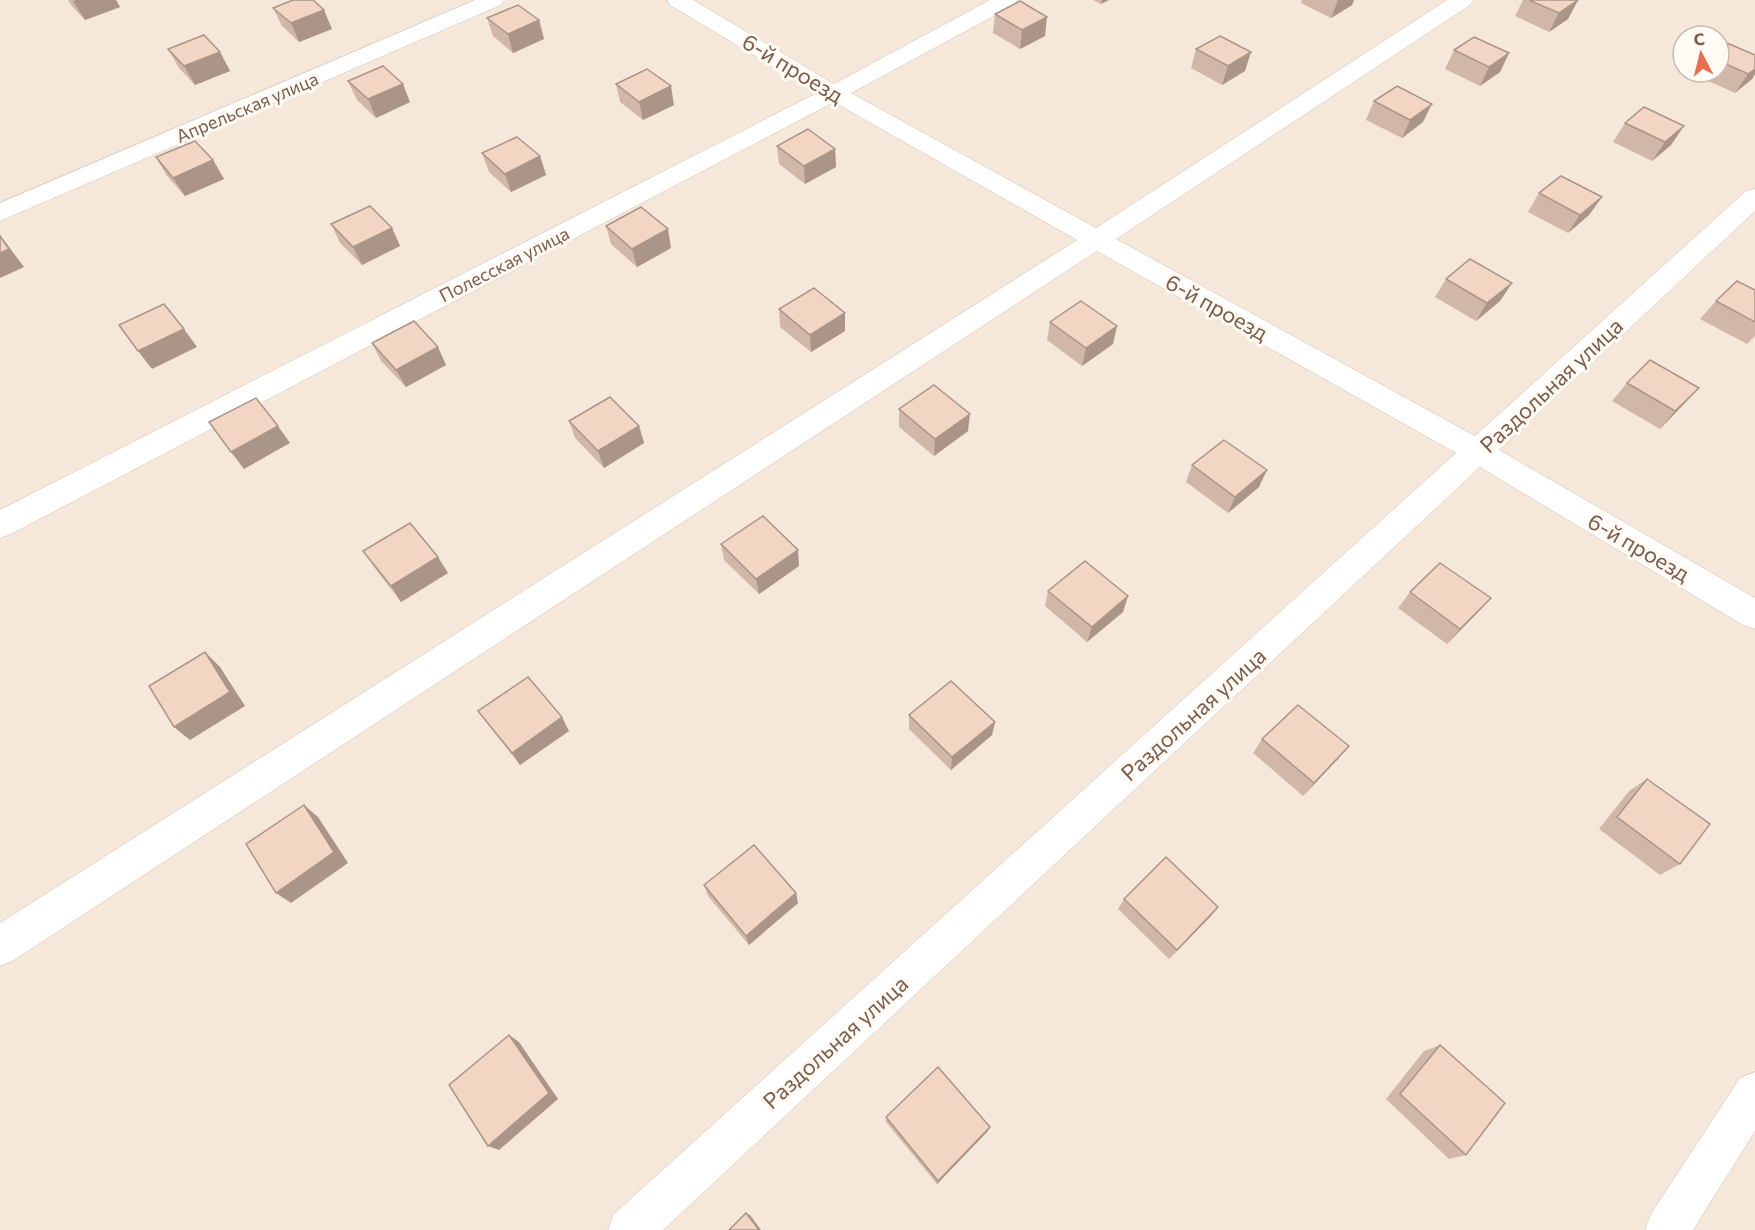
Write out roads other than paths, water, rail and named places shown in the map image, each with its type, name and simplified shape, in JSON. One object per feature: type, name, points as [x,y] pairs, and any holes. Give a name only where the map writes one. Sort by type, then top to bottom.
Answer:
[{"type":"street","name":"Апрельская улица","points":[[0,213],[493,0]]},
{"type":"street","name":"6-й проезд","points":[[678,0],[834,93],[1479,453],[1755,615]]},
{"type":"street","name":"Полесская улица","points":[[0,525],[834,93],[1006,0]]},
{"type":"street","points":[[0,945],[1097,240],[1462,0]]},
{"type":"street","name":"Раздольная улица","points":[[630,1230],[1479,453],[1755,197]]},
{"type":"street","points":[[1666,1230],[1755,1093]]}]
